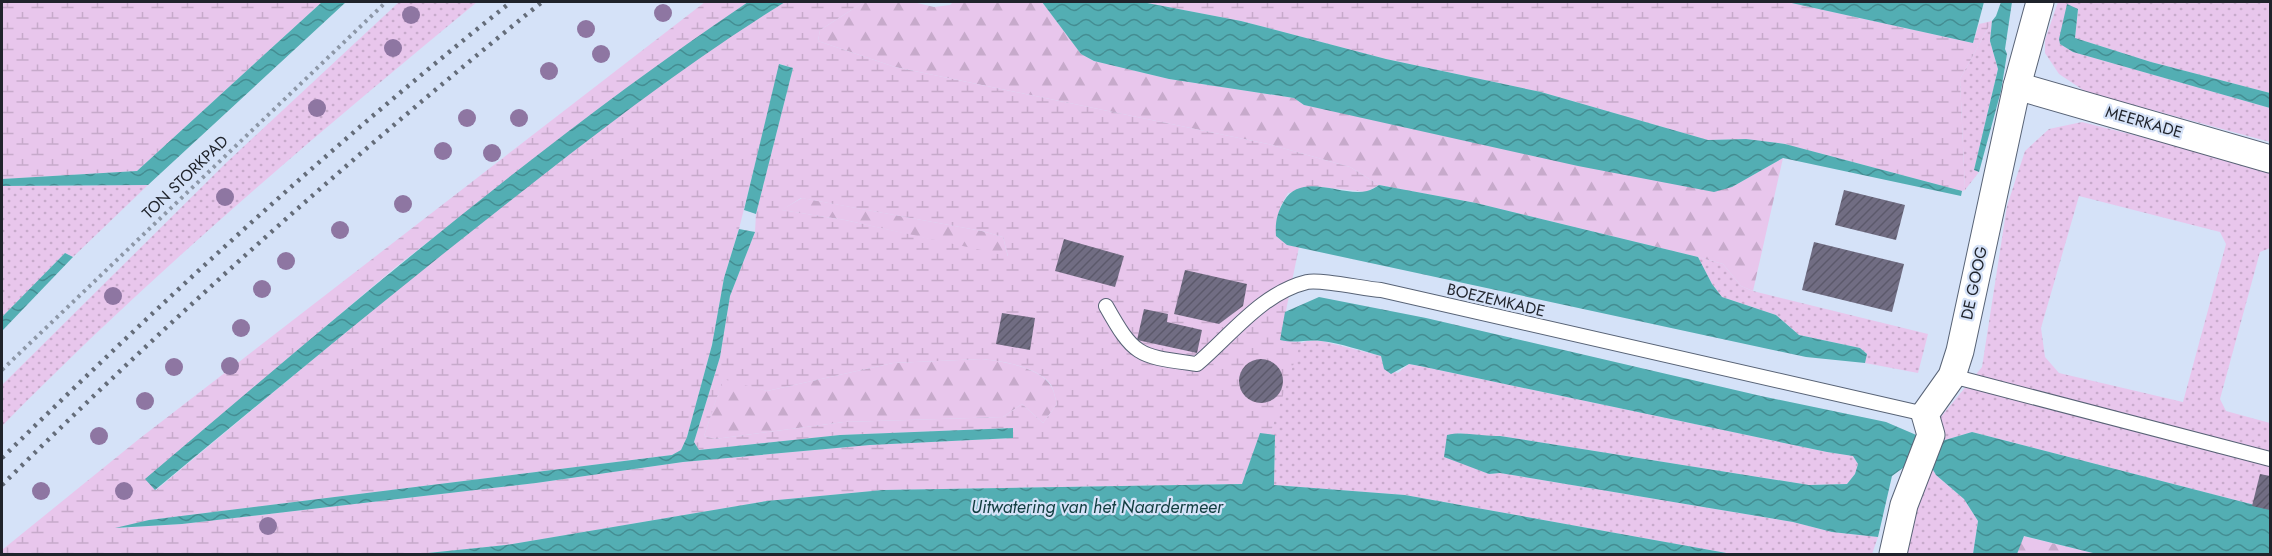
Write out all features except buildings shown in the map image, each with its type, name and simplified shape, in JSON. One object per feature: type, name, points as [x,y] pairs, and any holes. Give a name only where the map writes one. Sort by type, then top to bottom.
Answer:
[{"type":"street","name":"DE GOOG","points":[[1893,555],[1904,505],[1920,470],[1928,424],[1952,376],[2017,86],[2040,2]]},
{"type":"street","name":"MEERKADE","points":[[2017,86],[2271,159]]},
{"type":"lane","name":"BOEZEMKADE","points":[[1106,306],[1125,341],[1148,357],[1197,364],[1227,339],[1262,303],[1309,282],[1381,290],[1928,424]]},
{"type":"lane","points":[[1952,376],[2271,459]]},
{"type":"path","name":"TON STORKPAD","points":[[2,370],[386,2]]},
{"type":"green space","points":[[2,2],[322,2],[137,171],[2,179]]},
{"type":"green space","points":[[399,2],[477,2],[234,208],[116,315],[2,426],[2,385],[227,162]]},
{"type":"green space","points":[[705,2],[748,2],[582,123],[397,266],[146,479],[156,490],[400,287],[629,107],[717,44],[785,2],[864,2],[820,30],[818,41],[895,67],[1268,144],[1350,167],[1379,185],[1366,192],[1321,187],[1288,193],[1280,207],[1287,245],[1299,247],[1280,340],[1301,342],[1270,434],[1260,434],[1242,484],[883,490],[767,501],[506,545],[418,554],[2,554],[2,550],[139,439]],"holes":[[[780,64],[793,68],[756,214],[755,232],[730,296],[720,357],[694,442],[699,450],[840,435],[1012,428],[1013,438],[870,445],[683,462],[536,483],[182,524],[119,528],[149,520],[672,455],[681,451],[687,437],[712,345],[724,278],[739,229]],[[801,198],[982,231],[1003,237],[1008,256],[845,220],[782,210]],[[982,359],[1009,363],[1029,369],[1045,379],[1052,387],[1057,404],[1043,423],[1022,404],[1003,417],[844,422],[715,439],[704,436],[723,379],[767,391],[893,363]]]},
{"type":"green space","points":[[864,2],[913,2],[934,7],[950,5],[953,2],[1042,2],[1081,54],[1094,61],[1169,79],[1294,98],[1304,105],[1732,187],[1783,158],[1753,291],[1741,286],[1723,264],[1698,257],[1476,203],[1379,185],[1350,167],[1268,144],[895,67],[818,41],[820,30]]},
{"type":"green space","points":[[1142,2],[1787,2],[1973,43],[1979,24],[1992,21],[1960,79],[1965,190],[1962,191],[1785,144],[1746,139],[1708,140],[1541,92],[1386,59],[1241,21]]},
{"type":"green space","points":[[2058,2],[2270,2],[2270,93],[2151,62],[2075,38],[2078,9],[2060,44],[2073,52],[2270,108],[2270,142],[2086,92],[2059,74],[2045,53],[2045,40]]},
{"type":"green space","points":[[1992,21],[1990,41],[1998,69],[1974,170],[1979,172],[1965,190],[1960,79]]},
{"type":"green space","points":[[2082,122],[2270,169],[2270,248],[2260,252],[2220,399],[2226,411],[2270,423],[2270,509],[1972,432],[1935,443],[1940,418],[1982,367],[2007,206],[2025,151],[2049,129]],"holes":[[[2079,196],[2220,232],[2226,244],[2183,402],[2059,373],[2045,357],[2041,328]]]},
{"type":"green space","points":[[148,185],[73,257],[65,253],[2,317],[2,186]]},
{"type":"green space","points":[[802,198],[982,231],[1003,237],[1008,257],[845,220],[781,210]]},
{"type":"green space","points":[[1698,257],[1723,264],[1741,286],[1753,291],[1928,334],[1918,373],[1865,363],[1867,354],[1860,348],[1799,335],[1776,315],[1722,297],[1712,284]]},
{"type":"green space","points":[[1322,341],[1381,356],[1384,369],[1398,373],[1409,364],[1420,366],[1853,456],[1858,464],[1855,474],[1847,484],[1809,485],[1500,436],[1485,437],[1458,433],[1472,467],[1489,474],[1500,473],[1793,522],[1832,532],[1878,537],[1872,554],[1732,554],[1405,495],[1274,485],[1275,436],[1270,434],[1297,344]]},
{"type":"green space","points":[[982,359],[1020,366],[1045,379],[1052,388],[1057,404],[1043,423],[1022,404],[1003,417],[844,422],[715,439],[704,436],[723,378],[767,391],[893,363]]},
{"type":"green space","points":[[1929,463],[1936,475],[1964,499],[1978,521],[1973,554],[1902,554]]},
{"type":"green space","points":[[2023,536],[2097,554],[2017,554]]},
{"type":"water","points":[[322,2],[346,2],[148,185],[2,186],[2,179],[137,171]]},
{"type":"water","points":[[748,2],[785,2],[679,73],[543,175],[376,308],[155,490],[145,479],[440,232],[592,114]]},
{"type":"water","points":[[1042,2],[1142,2],[1241,21],[1386,59],[1541,92],[1708,140],[1746,139],[1785,144],[1962,191],[1961,196],[1783,158],[1732,187],[1714,192],[1578,166],[1304,105],[1294,98],[1169,79],[1094,61],[1081,54]]},
{"type":"water","points":[[1787,2],[1984,2],[1973,43]]},
{"type":"water","points":[[2001,2],[2012,2],[2005,49],[2007,54],[2001,91],[1979,172],[1974,170],[1998,69],[1990,41],[1992,21]]},
{"type":"water","points":[[2067,4],[2078,9],[2075,38],[2151,62],[2270,93],[2270,108],[2073,52],[2060,44],[2059,39]]},
{"type":"water","points":[[779,64],[793,68],[756,214],[744,210]]},
{"type":"water","points":[[1379,185],[1476,203],[1698,257],[1712,284],[1722,297],[1776,315],[1799,335],[1860,348],[1867,354],[1865,363],[1806,357],[1287,245],[1276,236],[1277,218],[1284,201],[1292,192],[1311,186],[1357,192],[1369,191]]},
{"type":"water","points":[[739,229],[755,232],[730,296],[720,357],[694,442],[699,450],[840,435],[1013,428],[1013,438],[870,445],[683,462],[536,483],[182,524],[115,528],[149,520],[672,455],[681,450],[687,437],[712,345],[724,278]]},
{"type":"water","points":[[65,253],[73,257],[2,331],[2,317]]},
{"type":"water","points":[[1319,297],[1426,318],[1761,396],[1886,422],[1935,443],[1972,432],[2270,509],[2270,554],[2097,554],[2024,536],[2017,554],[1973,554],[1978,521],[1964,499],[1936,475],[1929,463],[1907,465],[1892,476],[1878,537],[1832,532],[1793,522],[1500,473],[1489,474],[1444,457],[1447,435],[1500,436],[1809,485],[1847,484],[1855,474],[1858,464],[1853,456],[1420,366],[1409,364],[1391,374],[1384,369],[1381,356],[1329,342],[1280,340],[1285,312]]},
{"type":"water","name":"Uitwatering van het Naardermeer","points":[[1260,433],[1275,435],[1274,485],[1405,495],[1732,554],[418,554],[506,545],[767,501],[883,490],[1242,484]]},
{"type":"railway","points":[[2,458],[250,224],[379,111],[511,2]]},
{"type":"railway","points":[[2,485],[132,359],[266,237],[402,118],[542,2]]}]
